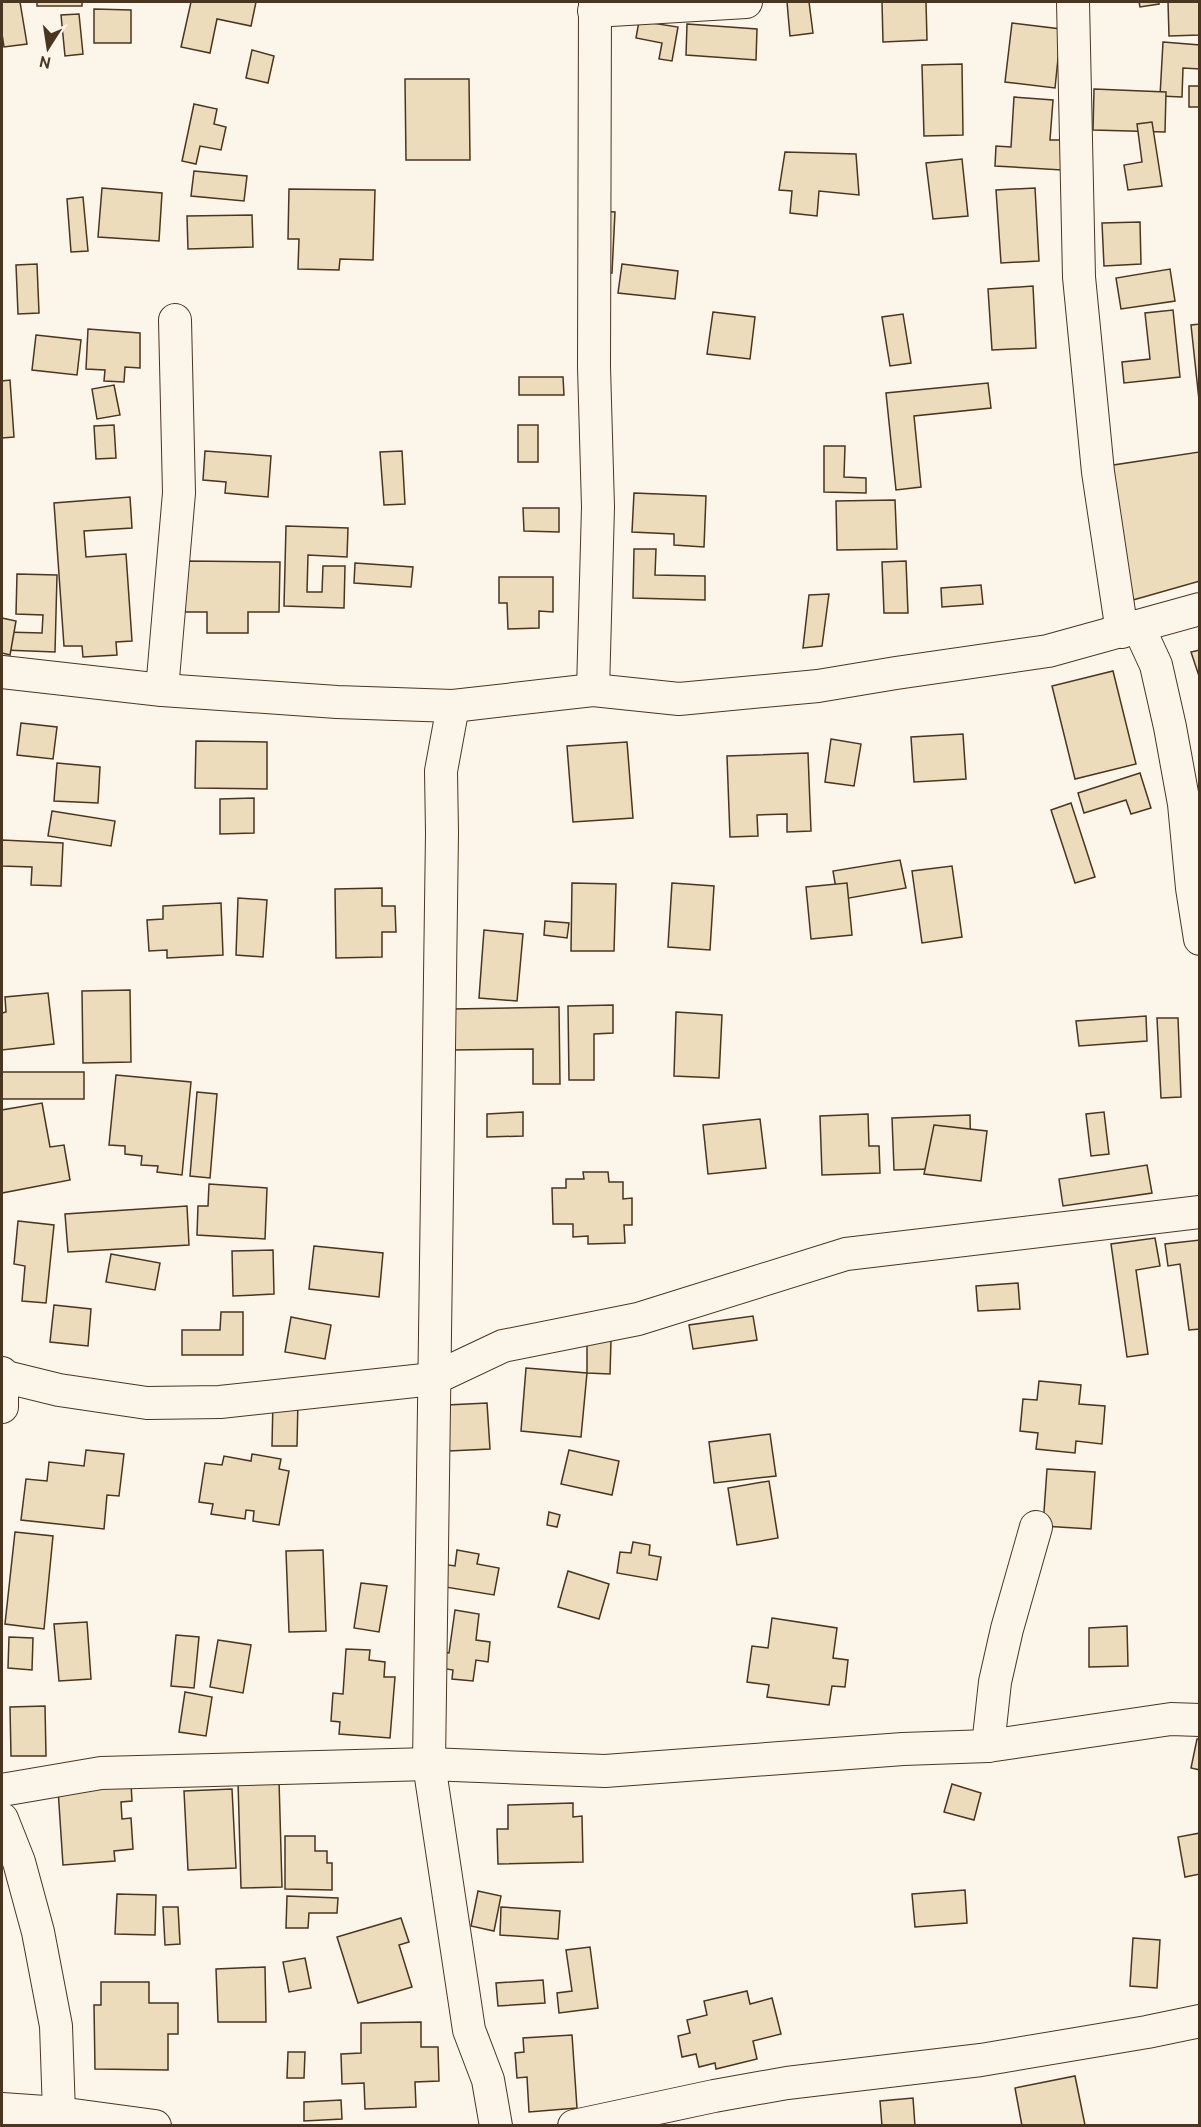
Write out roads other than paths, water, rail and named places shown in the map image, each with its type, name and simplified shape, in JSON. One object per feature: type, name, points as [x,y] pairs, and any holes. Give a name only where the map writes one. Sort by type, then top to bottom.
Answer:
[{"type":"street","points":[[593,690],[598,507],[594,367],[594,6],[746,2]]},
{"type":"street","points":[[1074,2],[1079,277],[1098,472],[1130,629],[1156,665],[1192,804],[1192,888],[1200,939]]},
{"type":"street","points":[[162,690],[179,492],[175,320]]},
{"type":"street","points":[[2,672],[162,690],[337,702],[453,706],[593,690],[679,699],[818,687],[1048,651],[1200,609]]},
{"type":"street","points":[[453,706],[441,771],[429,1764],[469,2030],[488,2080],[496,2126]]},
{"type":"street","points":[[2,1407],[2,1374],[59,1390],[147,1403],[220,1402],[433,1379],[503,1346],[638,1319],[846,1254],[1200,1212]]},
{"type":"street","points":[[988,1746],[995,1682],[1007,1629],[1036,1527]]},
{"type":"street","points":[[2,1790],[101,1773],[429,1764],[605,1771],[903,1749],[988,1746],[1171,1719],[1200,1720]]},
{"type":"street","points":[[2,1819],[19,1862],[38,1932],[56,2026],[60,2119]]},
{"type":"street","points":[[574,2126],[714,2096],[787,2084],[981,2060],[1200,2021]]},
{"type":"street","points":[[2,2109],[60,2119],[155,2126]]}]
